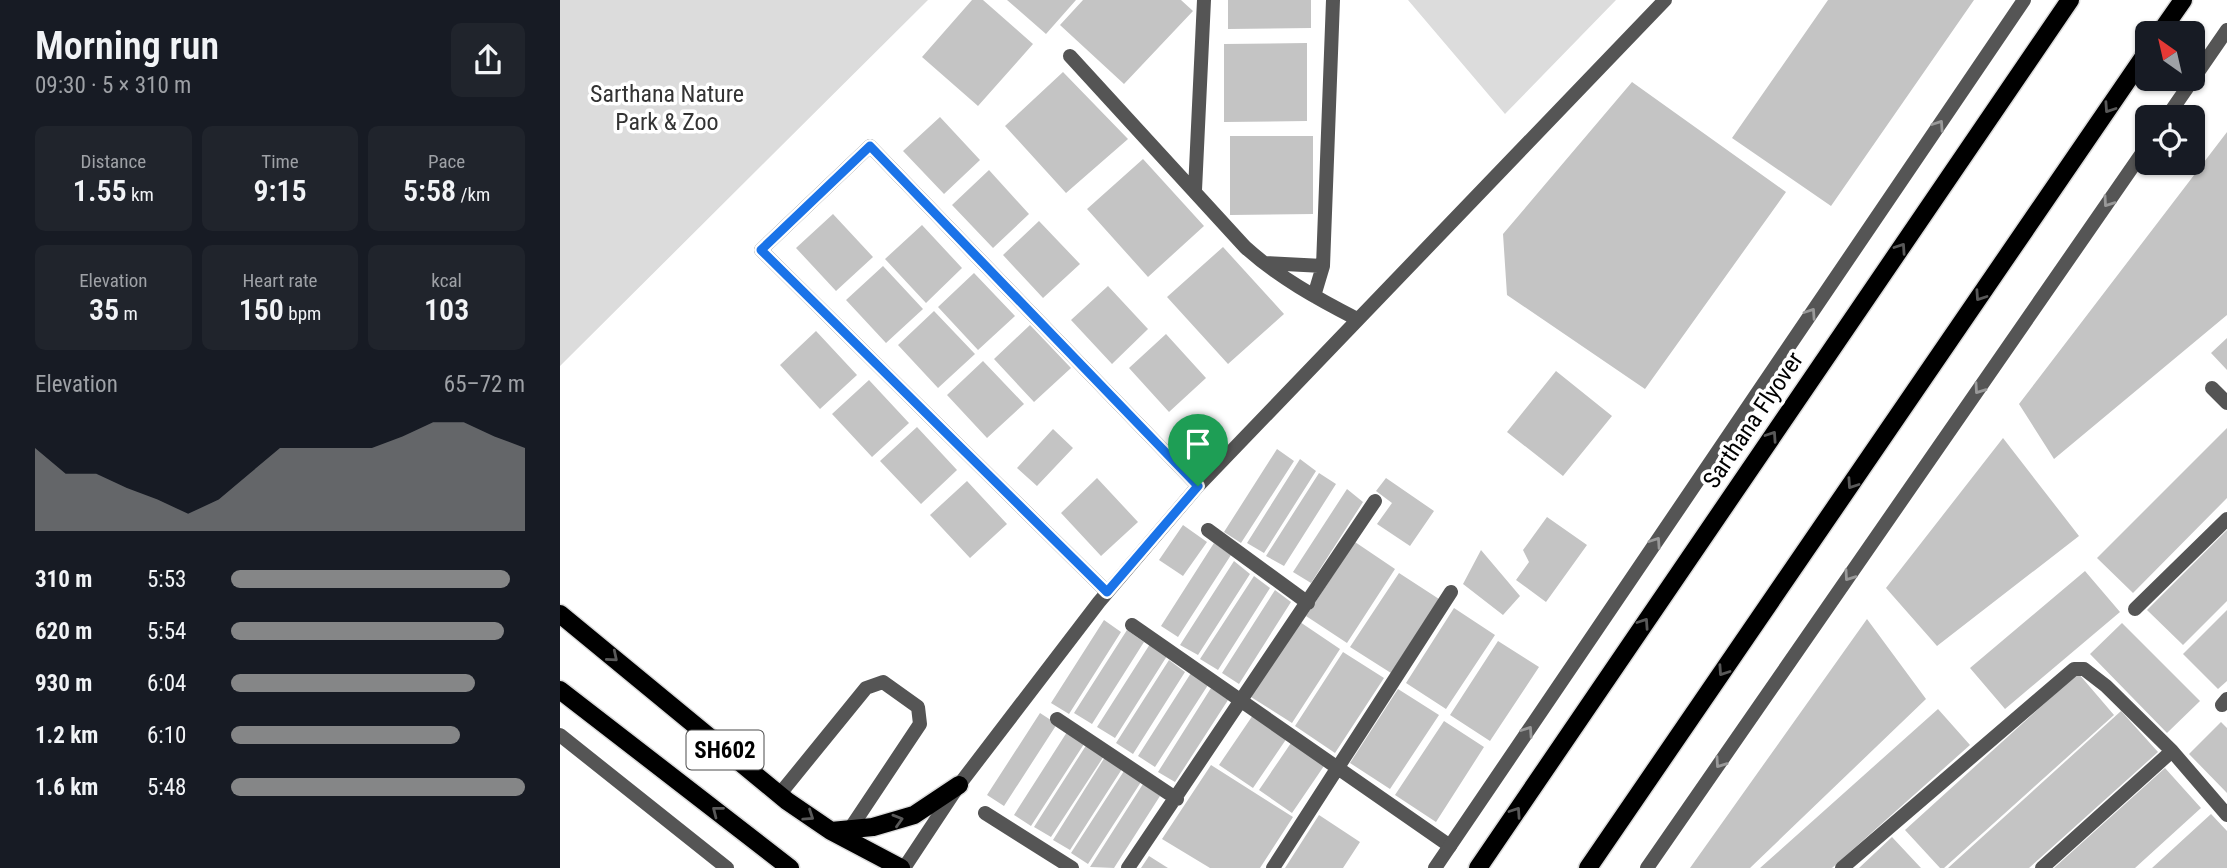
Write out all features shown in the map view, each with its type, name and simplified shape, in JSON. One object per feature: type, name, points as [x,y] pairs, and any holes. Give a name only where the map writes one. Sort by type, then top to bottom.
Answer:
[{"type":"main road","name":"Sarthana Flyover","points":[[1478,868],[2070,0]]},
{"type":"main road","points":[[2168,21],[2183,0]]},
{"type":"main road","points":[[1588,868],[2135,70]]},
{"type":"main road","name":"SH602","points":[[560,614],[779,795],[831,831],[903,868]]},
{"type":"main road","name":"SH602","points":[[560,690],[790,868]]},
{"type":"main road","points":[[831,831],[873,827],[914,815],[959,785]]},
{"type":"street","points":[[1195,190],[1204,0]]},
{"type":"street","points":[[1314,296],[1323,267],[1333,0]]},
{"type":"street","points":[[903,868],[959,785],[1107,592],[1198,486],[1665,0]]},
{"type":"street","points":[[1435,868],[2024,0]]},
{"type":"street","points":[[2175,105],[2227,30]]},
{"type":"street","points":[[1070,56],[1245,247],[1263,263],[1314,296],[1357,319]]},
{"type":"street","points":[[1107,592],[761,250],[870,146],[1198,486]]},
{"type":"street","points":[[1647,868],[2135,162]]},
{"type":"street","points":[[1263,263],[1323,267]]},
{"type":"street","points":[[2212,388],[2227,403]]},
{"type":"street","points":[[1128,868],[1177,799],[1375,501]]},
{"type":"street","points":[[2135,608],[2227,519]]},
{"type":"street","points":[[1208,530],[1308,603]]},
{"type":"street","points":[[1273,868],[1451,592]]},
{"type":"street","points":[[1132,625],[1339,766],[1450,846]]},
{"type":"street","points":[[1842,868],[2074,669],[2084,668],[2106,686],[2172,751],[2227,815]]},
{"type":"street","points":[[779,795],[866,688],[883,682],[918,707],[920,724],[850,829]]},
{"type":"street","points":[[1057,719],[1177,799]]},
{"type":"street","points":[[560,734],[727,868]]},
{"type":"street","points":[[2042,868],[2172,751]]},
{"type":"street","points":[[985,813],[1072,868]]},
{"type":"green space","name":"Sarthana Nature Park & Zoo","points":[[560,0],[928,0],[560,366]]},
{"type":"green space","points":[[1408,0],[1616,0],[1505,114]]},
{"type":"building","points":[[972,0],[983,0],[1033,44],[978,106],[922,57]]},
{"type":"building","points":[[1007,0],[1076,0],[1046,34]]},
{"type":"building","points":[[1083,0],[1181,0],[1193,11],[1124,84],[1060,25]]},
{"type":"building","points":[[1228,0],[1311,0],[1311,28],[1228,29]]},
{"type":"building","points":[[1828,0],[1974,0],[1831,206],[1732,138]]},
{"type":"building","points":[[1307,43],[1307,121],[1224,122],[1224,44]]},
{"type":"building","points":[[1063,72],[1128,139],[1066,193],[1005,126]]},
{"type":"building","points":[[1632,82],[1786,192],[1645,389],[1507,295],[1503,234]]},
{"type":"building","points":[[940,117],[980,160],[944,194],[903,151]]},
{"type":"building","points":[[2227,132],[2227,315],[2054,459],[2019,404],[2194,175],[2205,175],[2205,161]]},
{"type":"building","points":[[1230,136],[1313,136],[1313,214],[1230,215]]},
{"type":"building","points":[[1143,159],[1204,226],[1148,277],[1087,209]]},
{"type":"building","points":[[989,170],[1029,214],[993,248],[952,205]]},
{"type":"building","points":[[833,214],[873,257],[836,291],[796,248]]},
{"type":"building","points":[[1039,221],[1080,264],[1043,298],[1003,255]]},
{"type":"building","points":[[922,225],[962,268],[926,303],[885,259]]},
{"type":"building","points":[[1223,247],[1284,314],[1228,364],[1167,297]]},
{"type":"building","points":[[883,266],[923,309],[886,343],[846,300]]},
{"type":"building","points":[[974,273],[1015,316],[978,350],[938,307]]},
{"type":"building","points":[[1108,286],[1148,329],[1112,364],[1071,320]]},
{"type":"building","points":[[934,311],[975,354],[938,388],[898,345]]},
{"type":"building","points":[[1030,325],[1071,368],[1034,402],[994,359]]},
{"type":"building","points":[[816,331],[857,375],[820,409],[780,365]]},
{"type":"building","points":[[1166,334],[1206,378],[1169,412],[1129,368]]},
{"type":"building","points":[[2227,338],[2227,370],[2211,353]]},
{"type":"building","points":[[983,361],[1024,404],[987,438],[947,395]]},
{"type":"building","points":[[1556,371],[1612,416],[1563,476],[1507,432]]},
{"type":"building","points":[[869,380],[909,423],[872,457],[832,414]]},
{"type":"building","points":[[917,427],[957,470],[921,504],[880,461]]},
{"type":"building","points":[[2227,428],[2227,498],[2133,593],[2097,558]]},
{"type":"building","points":[[1053,429],[1073,448],[1037,486],[1017,468]]},
{"type":"building","points":[[2003,438],[2079,536],[1937,646],[1886,588]]},
{"type":"building","points":[[1277,449],[1294,461],[1241,543],[1224,532]]},
{"type":"building","points":[[1300,459],[1316,471],[1264,553],[1247,543]]},
{"type":"building","points":[[1319,473],[1336,484],[1284,566],[1266,556]]},
{"type":"building","points":[[1097,478],[1138,522],[1101,556],[1061,513]]},
{"type":"building","points":[[1386,478],[1434,511],[1410,546],[1377,524],[1392,503],[1376,491]]},
{"type":"building","points":[[967,481],[1007,524],[970,558],[930,515]]},
{"type":"building","points":[[1347,489],[1363,502],[1311,583],[1293,572]]},
{"type":"building","points":[[1547,517],[1587,545],[1546,602],[1516,580],[1529,562],[1523,550]]},
{"type":"building","points":[[1183,525],[1207,542],[1183,576],[1159,560]]},
{"type":"building","points":[[2227,530],[2227,601],[2183,645],[2147,610]]},
{"type":"building","points":[[1355,542],[1395,569],[1347,643],[1306,616]]},
{"type":"building","points":[[1214,543],[1231,555],[1178,637],[1161,626]]},
{"type":"building","points":[[1481,550],[1520,596],[1503,615],[1463,584]]},
{"type":"building","points":[[1234,561],[1250,574],[1198,655],[1180,645]]},
{"type":"building","points":[[2085,571],[2120,612],[2005,709],[1970,668]]},
{"type":"building","points":[[1399,573],[1439,599],[1391,673],[1350,647]]},
{"type":"building","points":[[1254,576],[1270,588],[1218,670],[1200,659]]},
{"type":"building","points":[[1275,590],[1291,602],[1239,684],[1222,673]]},
{"type":"building","points":[[1454,608],[1495,635],[1446,709],[1406,683]]},
{"type":"building","points":[[2227,610],[2227,681],[2218,689],[2183,654]]},
{"type":"building","points":[[1867,619],[1926,699],[1750,868],[1690,868]]},
{"type":"building","points":[[1104,620],[1121,632],[1069,714],[1051,703]]},
{"type":"building","points":[[1300,622],[1340,649],[1292,723],[1251,697]]},
{"type":"building","points":[[2122,623],[2200,701],[2167,733],[2090,654]]},
{"type":"building","points":[[1127,630],[1144,642],[1092,724],[1074,713]]},
{"type":"building","points":[[1498,641],[1539,667],[1490,741],[1450,715]]},
{"type":"building","points":[[1150,644],[1167,656],[1115,738],[1097,727]]},
{"type":"building","points":[[1343,652],[1384,678],[1335,753],[1295,726]]},
{"type":"building","points":[[1169,660],[1185,672],[1133,754],[1116,743]]},
{"type":"building","points":[[1191,673],[1208,685],[1155,767],[1138,756]]},
{"type":"building","points":[[2078,673],[2114,715],[1944,868],[1940,868],[1905,830]]},
{"type":"building","points":[[1211,688],[1228,700],[1175,782],[1158,772]]},
{"type":"building","points":[[1398,689],[1439,715],[1390,789],[1350,763]]},
{"type":"building","points":[[1938,709],[1970,745],[1832,868],[1760,868]]},
{"type":"building","points":[[2121,711],[2158,752],[2029,868],[1948,868]]},
{"type":"building","points":[[1040,713],[1057,724],[1004,806],[987,795]]},
{"type":"building","points":[[1253,715],[1287,738],[1253,788],[1219,765]]},
{"type":"building","points":[[1444,721],[1484,747],[1436,822],[1395,795]]},
{"type":"building","points":[[2221,722],[2227,728],[2227,793],[2189,754]]},
{"type":"building","points":[[1067,732],[1084,744],[1031,826],[1014,815]]},
{"type":"building","points":[[1293,740],[1326,763],[1292,813],[1259,790]]},
{"type":"building","points":[[1087,744],[1104,756],[1051,837],[1034,827]]},
{"type":"building","points":[[1105,757],[1122,769],[1070,850],[1053,840]]},
{"type":"building","points":[[1211,765],[1293,817],[1260,868],[1210,868],[1162,839]]},
{"type":"building","points":[[2165,768],[2201,808],[2135,868],[2054,868]]},
{"type":"building","points":[[1124,771],[1141,782],[1088,864],[1071,853]]},
{"type":"building","points":[[1143,784],[1160,796],[1114,868],[1090,867]]},
{"type":"building","points":[[2211,814],[2227,831],[2227,868],[2152,868]]},
{"type":"building","points":[[1319,815],[1360,842],[1343,868],[1285,868]]},
{"type":"building","points":[[1892,837],[1921,868],[1859,868]]},
{"type":"building","points":[[1149,856],[1168,868],[1141,868]]},
{"type":"route","points":[[870,146],[1198,486],[1107,592],[761,250],[870,146]]}]
